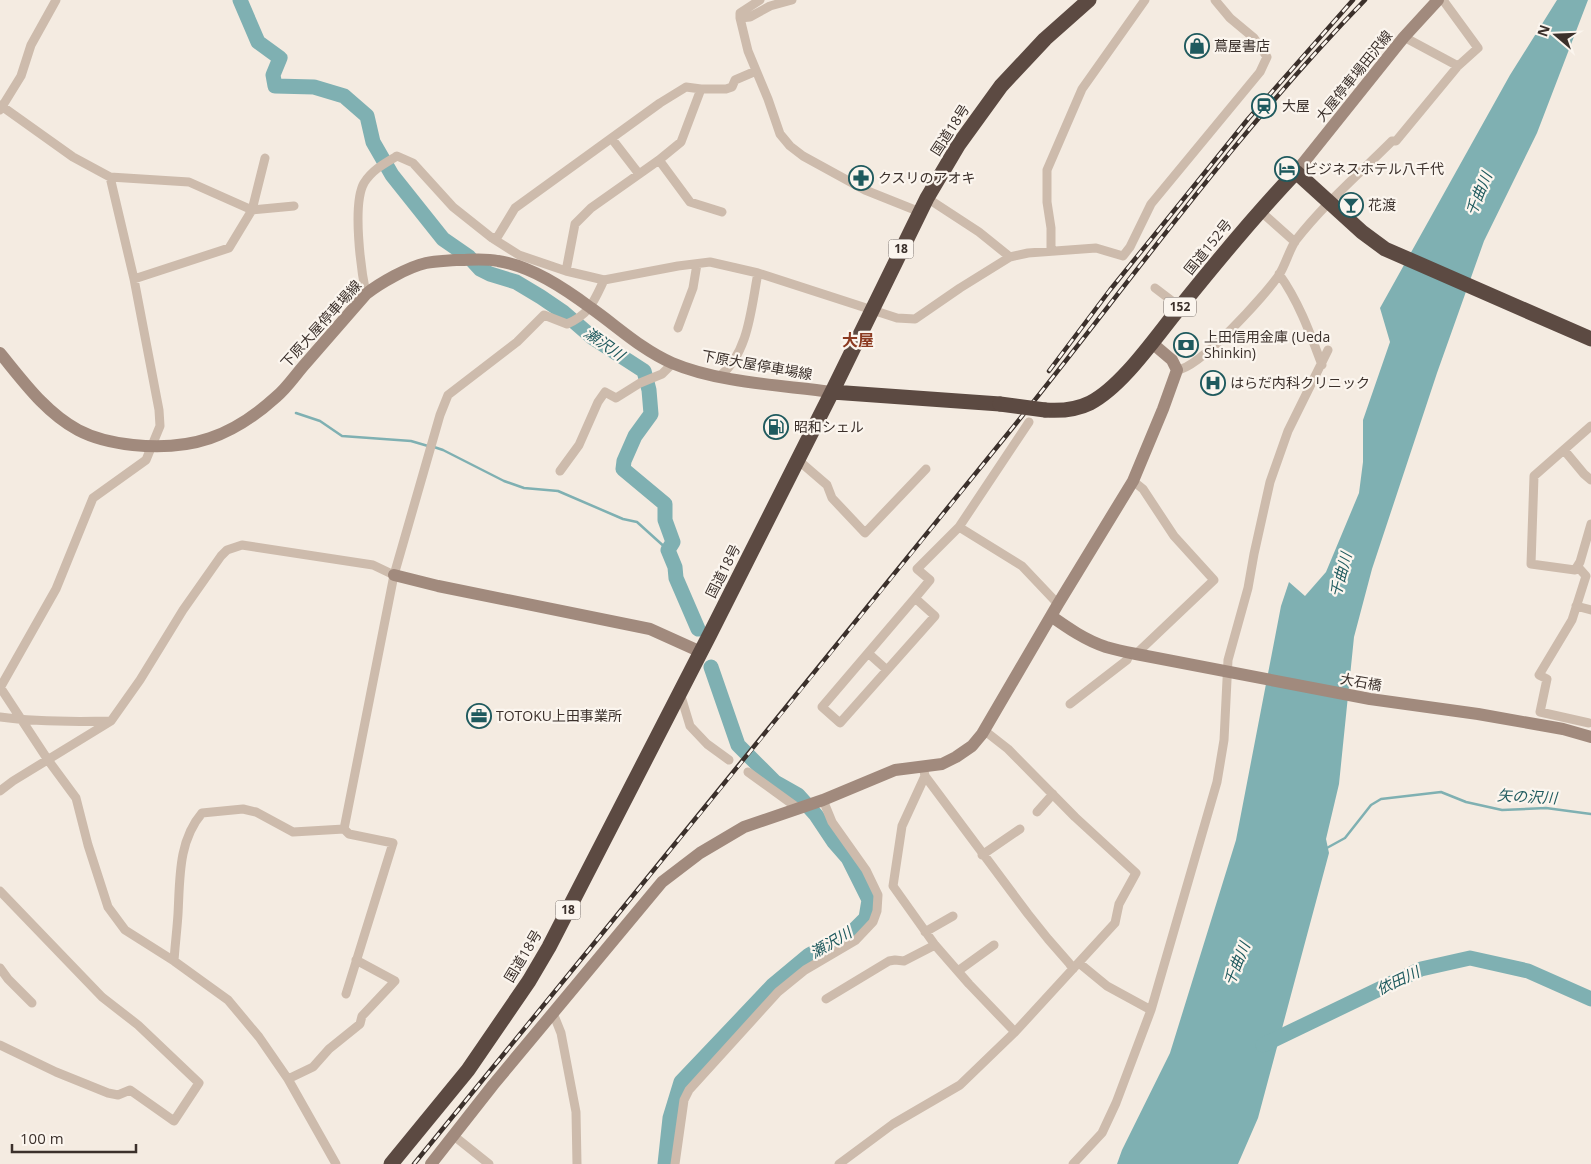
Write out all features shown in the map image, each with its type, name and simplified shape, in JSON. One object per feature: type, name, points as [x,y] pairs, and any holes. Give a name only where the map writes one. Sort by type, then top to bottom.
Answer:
[{"type":"highway","name":"国道18号","points":[[391,1164],[468,1070],[549,947],[798,460],[927,198],[959,144],[1001,86],[1045,40],[1089,0]]},
{"type":"highway","points":[[1296,172],[1362,232],[1385,249],[1591,339]]},
{"type":"highway","name":"国道152号","points":[[832,392],[1000,404],[1045,410],[1075,408],[1088,404],[1102,395],[1152,343],[1259,210],[1296,172]]},
{"type":"street","points":[[56,0],[32,45],[21,76],[1,107],[73,157],[110,177],[189,182],[252,210],[294,206]]},
{"type":"street","points":[[760,0],[740,13],[740,18],[748,51],[780,134],[790,146],[803,156],[865,190],[920,212]]},
{"type":"street","points":[[740,18],[750,16],[770,6],[792,0]]},
{"type":"street","points":[[1051,251],[1051,228],[1047,202],[1047,170],[1082,89],[1145,0]]},
{"type":"street","points":[[366,294],[359,236],[359,196],[365,183],[378,167],[397,156],[413,163],[453,207],[492,238],[519,255],[566,271],[604,280],[710,262],[758,273],[897,318],[915,319],[1010,257],[1028,252],[1096,248],[1123,256],[1130,247],[1152,204],[1260,72],[1267,57],[1254,38],[1230,18],[1215,0]]},
{"type":"street","name":"大屋停車場田沢線","points":[[1296,172],[1404,37],[1438,0]]},
{"type":"street","points":[[1177,370],[1183,369],[1209,351],[1248,311],[1280,274],[1295,242],[1330,203],[1392,141],[1396,141],[1458,66],[1478,48],[1443,0]]},
{"type":"street","points":[[1404,37],[1458,66]]},
{"type":"street","points":[[492,238],[498,236],[515,208],[660,103],[686,87],[726,90],[732,87],[735,80],[756,71]]},
{"type":"street","points":[[566,271],[575,224],[591,208],[660,160],[681,142],[701,89]]},
{"type":"street","points":[[612,139],[639,174]]},
{"type":"street","points":[[134,279],[229,248],[252,210],[264,158]]},
{"type":"street","points":[[660,160],[690,202],[722,212]]},
{"type":"street","points":[[110,177],[134,279],[159,410],[160,426],[146,460],[93,498],[56,589],[0,688],[76,798],[88,845],[108,907],[125,930],[174,961],[228,1000],[259,1037],[288,1079],[336,1164]]},
{"type":"street","points":[[927,198],[979,232],[1010,257]]},
{"type":"street","points":[[1259,210],[1295,242]]},
{"type":"street","name":"下原大屋停車場線","points":[[0,353],[42,404],[78,430],[104,441],[151,447],[192,444],[221,435],[276,397],[375,286],[425,263],[481,259],[498,260],[523,267],[569,292],[630,338],[654,354],[673,363],[720,376],[832,392]]},
{"type":"street","points":[[678,328],[692,288],[696,264]]},
{"type":"street","points":[[720,376],[730,368],[747,335],[758,273]]},
{"type":"street","points":[[1280,274],[1292,292],[1307,323],[1322,365]]},
{"type":"street","points":[[344,829],[394,575],[440,415],[448,394],[517,342],[544,315],[567,324],[576,320],[591,307],[604,280]]},
{"type":"street","points":[[1155,288],[1180,307]]},
{"type":"street","points":[[431,1164],[493,1085],[662,882],[700,853],[744,827],[820,801],[895,770],[924,771],[942,764],[972,746],[984,731],[1133,481],[1177,370],[1172,360],[1152,343]]},
{"type":"street","points":[[1073,1164],[1102,1133],[1116,1103],[1150,1010],[1217,782],[1225,732],[1228,660],[1248,588],[1270,482],[1288,431],[1328,350]]},
{"type":"street","points":[[560,471],[578,445],[598,402],[605,392],[616,398],[640,383],[662,374],[673,363]]},
{"type":"street","points":[[915,598],[935,616],[840,723],[822,707],[930,580],[916,569],[959,527],[1030,422]]},
{"type":"street","points":[[1591,426],[1534,476],[1531,564],[1572,570],[1578,567],[1591,524]]},
{"type":"street","points":[[1564,450],[1591,480]]},
{"type":"street","points":[[798,460],[827,485],[832,498],[865,533],[926,469]]},
{"type":"street","points":[[1070,704],[1133,654],[1214,580],[1174,536],[1143,489],[1133,481]]},
{"type":"street","points":[[959,527],[1022,566],[1058,604]]},
{"type":"street","points":[[0,791],[13,780],[111,722],[144,674],[183,610],[221,556],[227,550],[242,545],[373,565],[394,575],[448,588],[650,629],[701,652]]},
{"type":"street","points":[[1578,567],[1586,576],[1572,620],[1539,675],[1547,679],[1540,712],[1590,721]]},
{"type":"street","points":[[1576,606],[1591,610]]},
{"type":"street","name":"大石橋","points":[[1051,616],[1089,640],[1133,654],[1370,699],[1478,714],[1591,737]]},
{"type":"street","points":[[868,653],[887,670]]},
{"type":"street","points":[[680,693],[690,726],[707,744],[729,760]]},
{"type":"street","points":[[0,717],[21,720],[111,722]]},
{"type":"street","points":[[839,1164],[892,1124],[960,1085],[1015,1032],[1115,923],[1119,904],[1136,873],[1075,817],[1008,748],[984,731]]},
{"type":"street","points":[[924,771],[982,855],[1042,933],[1070,963],[1150,1010]]},
{"type":"street","points":[[924,771],[902,826],[893,886],[935,945],[1015,1032]]},
{"type":"street","points":[[748,772],[801,808]]},
{"type":"street","points":[[1037,812],[1053,794]]},
{"type":"street","points":[[675,1164],[684,1100],[688,1090],[778,992],[804,970],[856,940],[872,922],[877,911],[878,895],[866,870],[832,822],[820,801]]},
{"type":"street","points":[[174,961],[179,877],[183,854],[193,824],[202,813],[242,809],[256,812],[293,832],[344,829],[349,834],[393,843],[346,994]]},
{"type":"street","points":[[982,855],[1020,829]]},
{"type":"street","points":[[0,891],[102,997],[138,1025],[200,1083],[174,1121],[130,1090],[118,1095],[108,1093],[56,1072],[0,1045]]},
{"type":"street","points":[[925,932],[953,916]]},
{"type":"street","points":[[826,999],[889,961],[904,961],[935,945]]},
{"type":"street","points":[[958,970],[994,945]]},
{"type":"street","points":[[288,1079],[313,1067],[329,1049],[360,1024],[362,1016],[395,981],[356,960]]},
{"type":"street","points":[[0,968],[8,979],[32,1003]]},
{"type":"street","points":[[553,1014],[561,1034],[576,1112],[576,1164]]},
{"type":"street","points":[[454,1136],[489,1164]]},
{"type":"water","name":"千曲川","points":[[1557,0],[1588,0],[1537,133],[1484,241],[1437,373],[1372,569],[1354,637],[1339,784],[1326,839],[1329,853],[1258,1118],[1238,1164],[1117,1164],[1122,1150],[1170,1053],[1236,840],[1281,606],[1289,582],[1305,596],[1326,572],[1359,493],[1363,462],[1363,420],[1390,342],[1380,308],[1510,75]]},
{"type":"waterway","name":"瀬沢川","points":[[240,0],[258,42],[280,58],[273,75],[275,86],[314,87],[344,96],[367,116],[373,142],[392,175],[443,239],[469,257],[480,269],[516,282],[541,297],[563,312],[593,338],[644,371],[649,390],[651,414],[635,436],[624,461],[623,469],[665,504],[665,520],[673,542],[668,550],[675,567],[676,578],[698,629]]},
{"type":"waterway","points":[[296,413],[320,421],[342,436],[411,441],[428,446]]},
{"type":"waterway","points":[[434,447],[504,481],[524,488],[558,491],[623,519],[637,522],[668,550]]},
{"type":"waterway","name":"瀬沢川","points":[[665,1164],[670,1118],[681,1082],[773,985],[809,955],[853,931],[866,918],[869,900],[848,858],[834,842],[816,815],[798,795],[775,782],[738,745],[711,667]]},
{"type":"waterway","name":"矢の沢川","points":[[1325,849],[1345,838],[1371,805],[1381,799],[1441,792],[1466,802],[1502,810],[1546,808],[1591,814]]},
{"type":"waterway","name":"依田川","points":[[1263,1045],[1421,969],[1470,958],[1528,971],[1591,999]]},
{"type":"railway","points":[[1049,371],[1110,290],[1248,119],[1353,0]]},
{"type":"railway","points":[[414,1164],[936,523],[1226,157],[1317,51],[1365,0]]},
{"type":"place","name":"蔦屋書店","points":[[1197,46]]},
{"type":"place","name":"大屋","points":[[1264,106]]},
{"type":"place","name":"ビジネスホテル八千代","points":[[1287,169]]},
{"type":"place","name":"クスリのアオキ","points":[[861,178]]},
{"type":"place","name":"花渡","points":[[1351,205]]},
{"type":"place","name":"上田信用金庫 (Ueda Shinkin)","points":[[1186,345]]},
{"type":"place","name":"はらだ内科クリニック","points":[[1213,383]]},
{"type":"place","name":"昭和シェル","points":[[776,427]]},
{"type":"place","name":"TOTOKU上田事業所","points":[[479,716]]},
{"type":"district","name":"大屋","points":[[858,340]]}]
